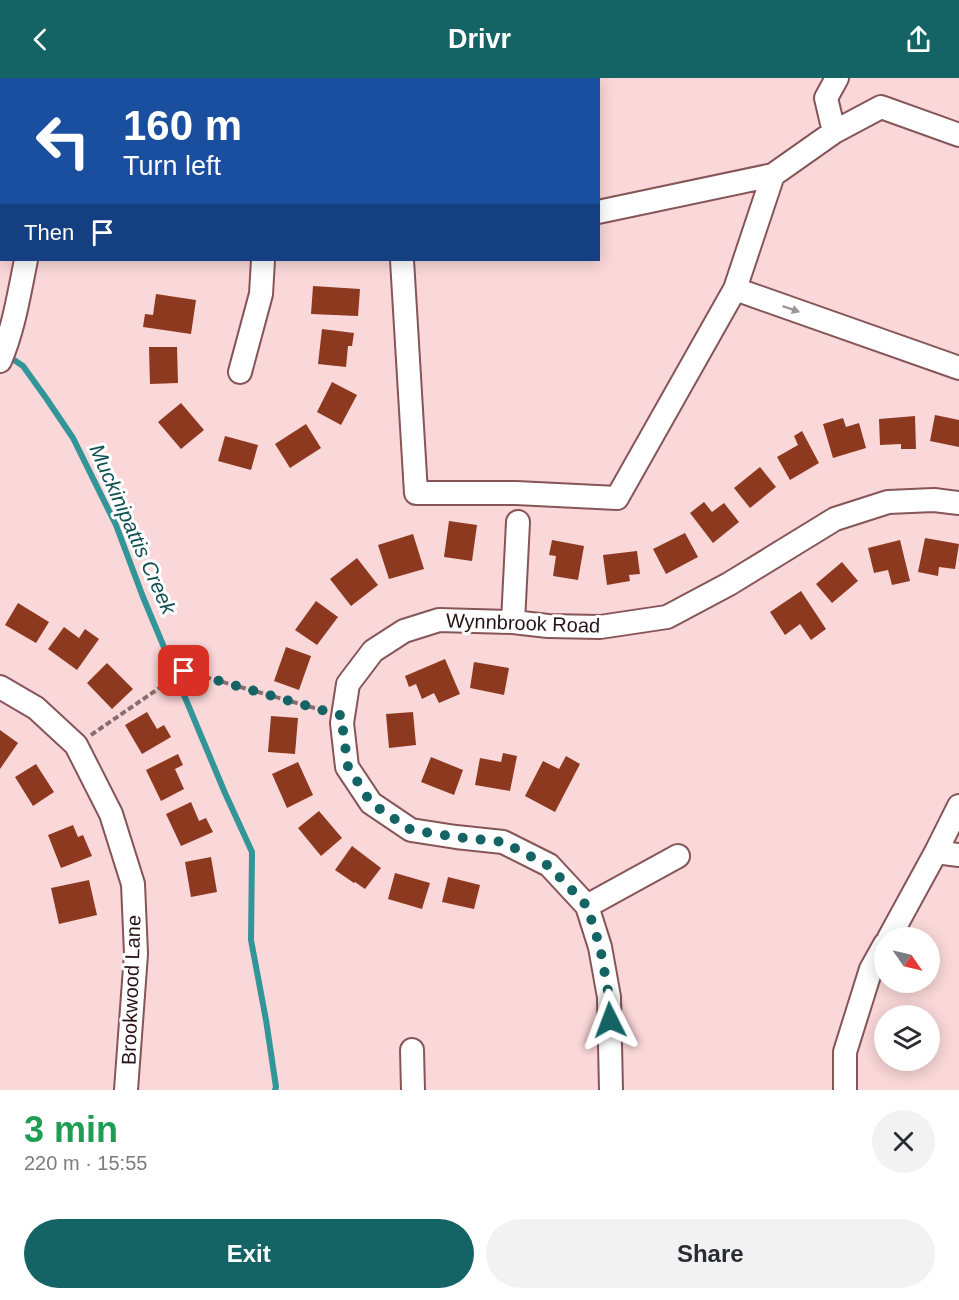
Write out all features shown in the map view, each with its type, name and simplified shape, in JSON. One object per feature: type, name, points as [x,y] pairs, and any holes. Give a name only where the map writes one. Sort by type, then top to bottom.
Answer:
[{"type":"street","points":[[834,132],[826,98],[837,78]]},
{"type":"street","points":[[600,212],[773,174],[834,132],[881,107],[959,135]]},
{"type":"street","points":[[402,261],[416,493],[516,492],[617,498],[735,289],[773,174]]},
{"type":"street","points":[[4,351],[26,261]]},
{"type":"street","points":[[240,372],[261,294],[263,261]]},
{"type":"street","points":[[735,289],[959,368]]},
{"type":"street","name":"Wynnbrook Road","points":[[610,1090],[609,997],[600,947],[587,906],[549,866],[503,842],[411,830],[371,803],[348,767],[342,723],[348,684],[373,651],[404,631],[439,620],[600,627],[667,617],[729,584],[836,519],[888,502],[934,500],[959,503]]},
{"type":"street","points":[[513,622],[518,522]]},
{"type":"street","name":"Brookwood Lane","points":[[0,687],[36,708],[76,745],[111,814],[133,884],[136,954],[126,1090]]},
{"type":"street","points":[[894,927],[959,806]]},
{"type":"street","points":[[936,852],[959,855]]},
{"type":"street","points":[[587,906],[678,856]]},
{"type":"street","points":[[845,1090],[845,1052],[874,964]]},
{"type":"street","points":[[412,1050],[412,1090]]},
{"type":"path","points":[[76,745],[184,671],[343,716]]},
{"type":"building","points":[[313,286],[360,289],[358,316],[311,314]]},
{"type":"building","points":[[156,294],[196,300],[191,334],[143,327],[145,314],[153,315]]},
{"type":"building","points":[[322,329],[354,333],[352,346],[348,346],[346,367],[318,364]]},
{"type":"building","points":[[149,347],[177,347],[178,383],[150,384]]},
{"type":"building","points":[[332,382],[357,395],[341,425],[317,412]]},
{"type":"building","points":[[181,403],[204,430],[181,449],[158,422]]},
{"type":"building","points":[[935,415],[959,420],[959,447],[930,441]]},
{"type":"building","points":[[915,416],[916,449],[901,449],[901,444],[880,445],[879,419]]},
{"type":"building","points":[[843,418],[846,427],[859,423],[866,448],[833,458],[823,424]]},
{"type":"building","points":[[306,424],[321,448],[290,468],[275,444]]},
{"type":"building","points":[[802,431],[819,463],[790,480],[777,457],[798,445],[794,436]]},
{"type":"building","points":[[225,436],[258,445],[251,470],[218,461]]},
{"type":"building","points":[[760,467],[776,487],[750,508],[734,488]]},
{"type":"building","points":[[704,502],[712,512],[724,503],[739,522],[713,543],[690,513]]},
{"type":"building","points":[[449,521],[477,525],[472,561],[444,557]]},
{"type":"building","points":[[685,533],[698,557],[666,574],[653,549]]},
{"type":"building","points":[[413,534],[424,569],[389,579],[378,545]]},
{"type":"building","points":[[925,538],[959,544],[955,569],[939,567],[938,576],[918,572]]},
{"type":"building","points":[[552,540],[584,546],[578,580],[553,576],[556,556],[549,555]]},
{"type":"building","points":[[900,540],[910,581],[892,585],[888,570],[874,573],[868,548]]},
{"type":"building","points":[[637,551],[640,574],[629,575],[630,581],[607,585],[603,555]]},
{"type":"building","points":[[357,558],[378,585],[351,606],[330,579]]},
{"type":"building","points":[[842,562],[858,581],[832,603],[816,584]]},
{"type":"building","points":[[801,591],[826,629],[811,640],[800,624],[785,635],[770,612]]},
{"type":"building","points":[[316,601],[338,617],[317,645],[295,630]]},
{"type":"building","points":[[18,603],[49,622],[36,643],[5,625]]},
{"type":"building","points":[[64,627],[79,638],[85,629],[99,639],[77,670],[48,649]]},
{"type":"building","points":[[286,647],[311,656],[299,690],[274,681]]},
{"type":"building","points":[[445,659],[460,694],[439,703],[434,693],[422,699],[416,684],[409,687],[405,676]]},
{"type":"building","points":[[474,662],[509,668],[504,695],[470,688]]},
{"type":"building","points":[[107,663],[133,689],[112,709],[87,683]]},
{"type":"building","points":[[147,712],[157,729],[164,725],[171,737],[142,754],[125,725]]},
{"type":"building","points":[[413,712],[416,745],[389,748],[386,714]]},
{"type":"building","points":[[271,716],[298,718],[295,754],[268,752]]},
{"type":"building","points":[[0,730],[18,743],[0,769]]},
{"type":"building","points":[[503,753],[517,756],[510,791],[475,785],[480,758],[501,762]]},
{"type":"building","points":[[178,754],[183,765],[175,769],[184,789],[161,801],[146,770]]},
{"type":"building","points":[[566,756],[580,764],[555,812],[525,796],[543,761],[559,769]]},
{"type":"building","points":[[431,757],[463,770],[454,795],[421,782]]},
{"type":"building","points":[[298,762],[313,795],[287,808],[272,774]]},
{"type":"building","points":[[36,764],[54,792],[33,806],[15,777]]},
{"type":"building","points":[[191,802],[199,821],[206,818],[213,832],[181,846],[166,814]]},
{"type":"building","points":[[319,811],[342,838],[321,856],[298,828]]},
{"type":"building","points":[[73,825],[78,837],[83,835],[92,856],[61,868],[48,835]]},
{"type":"building","points":[[352,846],[381,868],[365,889],[335,870]]},
{"type":"building","points":[[211,857],[217,892],[191,897],[185,862]]},
{"type":"building","points":[[395,873],[430,883],[422,909],[388,899]]},
{"type":"building","points":[[448,877],[480,885],[474,909],[442,902]]},
{"type":"building","points":[[89,880],[97,915],[59,924],[51,888]]},
{"type":"waterway","name":"Muckinipattis Creek","points":[[8,356],[23,366],[73,438],[116,525],[143,597],[252,852],[251,940],[266,1020],[275,1090]]},
{"type":"route","points":[[184,671],[343,716],[348,767],[371,803],[411,830],[503,842],[549,866],[587,906],[600,947],[609,997],[610,1020]]}]
